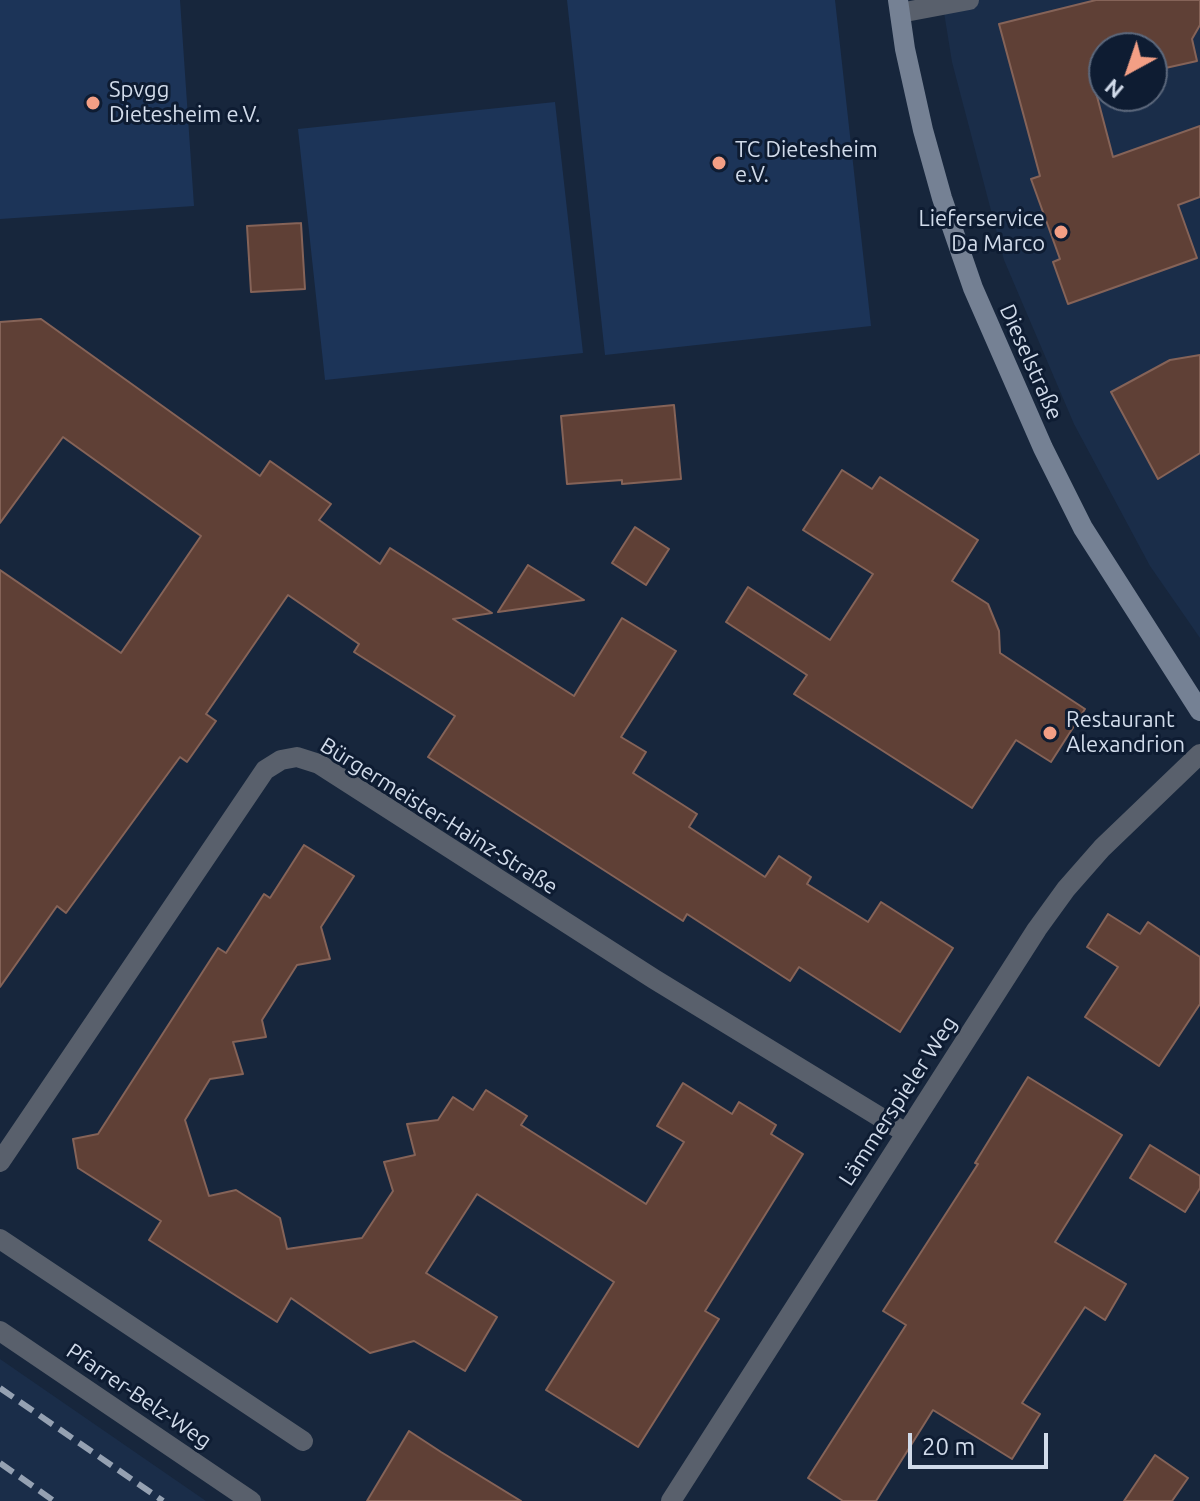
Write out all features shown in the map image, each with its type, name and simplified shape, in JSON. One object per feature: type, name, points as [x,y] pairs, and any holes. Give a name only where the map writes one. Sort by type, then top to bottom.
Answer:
[{"type":"street","points":[[899,6],[969,0]]},
{"type":"street","name":"Dieselstraße","points":[[899,6],[923,130],[942,198],[973,288],[1043,448],[1083,528],[1197,700]]},
{"type":"street","name":"Lämmerspieler Weg","points":[[671,1501],[1037,929],[1066,889],[1102,848],[1200,754]]},
{"type":"street","name":"Bürgermeister-Hainz-Straße","points":[[0,1162],[265,770],[281,760],[297,757],[319,764],[654,979],[906,1133]]},
{"type":"street","points":[[0,1239],[303,1441]]},
{"type":"street","name":"Pfarrer-Belz-Weg","points":[[0,1331],[251,1501]]},
{"type":"shaded area","name":"Spvgg Dietesheim e.V.","points":[[0,0],[180,0],[194,206],[0,219]]},
{"type":"shaded area","name":"TC Dietesheim e.V.","points":[[567,0],[835,0],[871,326],[605,355]]},
{"type":"shaded area","points":[[942,0],[1200,0],[1200,638],[1150,566],[1074,424],[1004,260],[952,62]]},
{"type":"shaded area","points":[[555,102],[583,353],[325,380],[298,129]]},
{"type":"shaded area","points":[[0,1359],[206,1501],[0,1501]]},
{"type":"building","points":[[1096,0],[1200,0],[1200,25],[1192,39],[1197,61],[1168,67],[1168,32],[1088,32],[1088,112],[1101,112],[1113,157],[1200,126],[1200,197],[1178,205],[1197,258],[1068,304],[1053,262],[1060,259],[1031,179],[1040,176],[999,24]]},
{"type":"building","points":[[301,223],[305,289],[251,292],[247,226]]},
{"type":"building","points":[[41,319],[260,476],[270,461],[331,504],[319,520],[380,564],[390,548],[492,613],[453,619],[574,696],[622,618],[676,651],[621,737],[646,752],[633,773],[697,814],[689,827],[765,877],[779,856],[811,877],[807,884],[868,922],[881,902],[953,948],[900,1032],[799,967],[790,981],[687,914],[683,921],[428,757],[455,716],[354,652],[359,644],[288,595],[206,714],[216,721],[187,762],[180,757],[66,913],[57,906],[0,987],[0,570],[121,653],[201,536],[63,437],[0,523],[0,322]]},
{"type":"building","points":[[1200,355],[1200,453],[1158,479],[1111,392],[1170,360]]},
{"type":"building","points":[[674,405],[681,479],[622,484],[622,480],[567,484],[561,416]]},
{"type":"building","points":[[842,470],[872,489],[880,477],[978,540],[952,581],[988,604],[999,631],[1000,653],[1085,709],[1051,762],[1016,740],[972,808],[794,694],[807,675],[726,622],[748,587],[830,640],[873,574],[803,530]]},
{"type":"building","points":[[635,527],[669,549],[646,585],[612,563]]},
{"type":"building","points":[[528,565],[584,600],[498,612]]},
{"type":"building","points":[[304,845],[354,876],[321,927],[330,959],[297,965],[262,1020],[266,1037],[233,1042],[243,1074],[210,1079],[185,1120],[209,1196],[236,1190],[280,1218],[287,1249],[362,1238],[393,1191],[384,1162],[415,1155],[407,1124],[438,1120],[453,1097],[473,1110],[486,1090],[527,1116],[521,1125],[646,1204],[684,1142],[657,1126],[683,1083],[732,1114],[739,1102],[776,1125],[771,1134],[803,1154],[705,1311],[719,1319],[638,1447],[546,1390],[614,1282],[477,1194],[426,1273],[497,1317],[465,1371],[414,1341],[370,1353],[291,1298],[277,1322],[149,1240],[161,1221],[78,1168],[73,1139],[98,1134],[218,948],[226,953],[264,894],[270,898]]},
{"type":"building","points":[[1108,914],[1140,934],[1148,922],[1200,957],[1200,1004],[1159,1066],[1085,1017],[1118,967],[1087,947]]},
{"type":"building","points":[[1028,1077],[1122,1135],[1055,1242],[1126,1284],[1105,1320],[1085,1307],[1022,1403],[1040,1414],[1012,1459],[933,1410],[876,1501],[843,1501],[808,1478],[906,1325],[883,1311],[978,1164],[975,1163]]},
{"type":"building","points":[[1150,1145],[1200,1176],[1200,1188],[1185,1212],[1130,1178]]},
{"type":"building","points":[[409,1431],[441,1452],[521,1501],[367,1501]]},
{"type":"building","points":[[1155,1455],[1188,1478],[1172,1501],[1124,1501]]},
{"type":"railway","points":[[0,1388],[163,1501]]},
{"type":"railway","points":[[0,1463],[54,1501]]},
{"type":"place","name":"Spvgg Dietesheim e.V.","points":[[93,103]]},
{"type":"place","name":"TC Dietesheim e.V.","points":[[719,163]]},
{"type":"place","name":"Lieferservice Da Marco","points":[[1061,232]]},
{"type":"place","name":"Restaurant Alexandrion","points":[[1050,733]]}]
